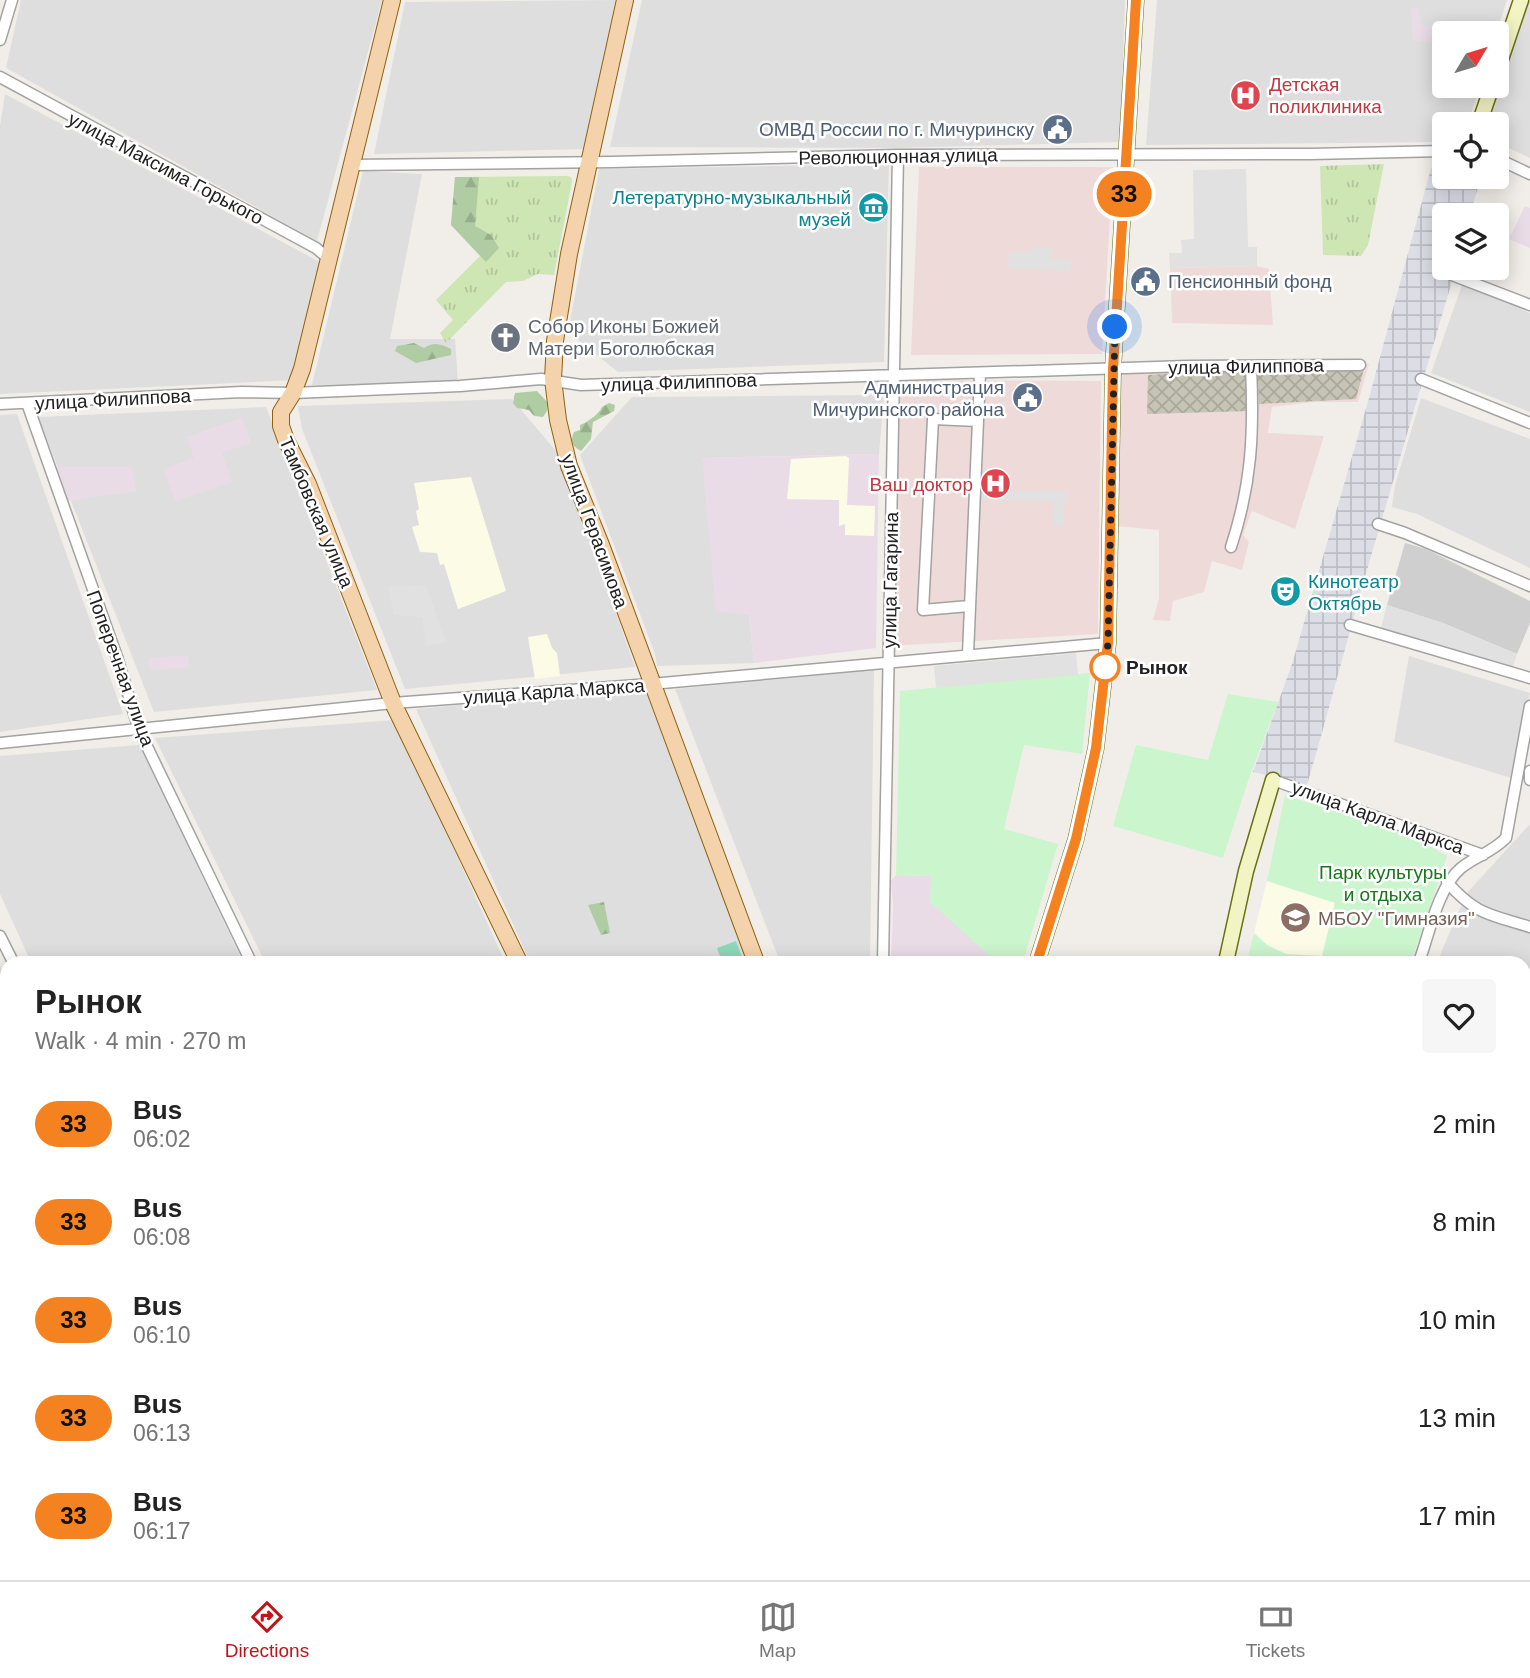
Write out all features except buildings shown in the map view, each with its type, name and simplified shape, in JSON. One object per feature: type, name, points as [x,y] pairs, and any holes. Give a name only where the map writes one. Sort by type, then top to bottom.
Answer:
[{"type":"main road","name":"Тамбовская улица","points":[[392,0],[302,369],[293,393],[281,412],[281,426],[308,484],[393,703],[516,956]]},
{"type":"main road","name":"улица Герасимова","points":[[625,0],[569,254],[555,341],[553,379],[558,421],[569,466],[754,956]]},
{"type":"main road","points":[[1039,956],[1076,839],[1096,748],[1108,643],[1113,369],[1136,0]]},
{"type":"main road","points":[[1509,36],[1521,0]]},
{"type":"main road","points":[[1227,956],[1247,871],[1273,780]]},
{"type":"street","points":[[0,40],[12,0]]},
{"type":"street","name":"улица Максима Горького","points":[[0,77],[316,248],[330,260]]},
{"type":"street","name":"Революционная улица","points":[[353,165],[898,155],[1432,152]]},
{"type":"street","name":"улица Гагарина","points":[[883,956],[898,155]]},
{"type":"street","points":[[1509,164],[1530,174]]},
{"type":"street","points":[[1465,280],[1530,305]]},
{"type":"street","name":"улица Филиппова","points":[[0,404],[242,392],[293,393],[460,386],[553,379],[581,385],[1113,369],[1360,365]]},
{"type":"street","points":[[1231,547],[1250,476],[1253,423],[1251,366]]},
{"type":"street","points":[[968,654],[980,373]]},
{"type":"street","points":[[1421,379],[1530,423]]},
{"type":"street","name":"Поперечная улица","points":[[27,403],[117,657],[139,730],[248,956]]},
{"type":"street","points":[[969,606],[923,610],[933,419],[978,421]]},
{"type":"street","points":[[1378,524],[1530,586]]},
{"type":"street","points":[[1350,625],[1530,678]]},
{"type":"street","name":"улица Карла Маркса","points":[[0,743],[393,703],[652,684],[1108,643]]},
{"type":"street","points":[[1421,956],[1447,883],[1461,867],[1495,849],[1506,838],[1530,706]]},
{"type":"street","points":[[1530,771],[1530,780]]},
{"type":"street","name":"улица Карла Маркса","points":[[1273,780],[1483,855]]},
{"type":"street","points":[[1447,883],[1471,906],[1488,915],[1530,927]]},
{"type":"street","points":[[0,936],[10,956]]},
{"type":"shaded area","points":[[21,0],[382,0],[317,241],[6,68]]},
{"type":"shaded area","points":[[622,0],[588,149],[374,154],[405,2]]},
{"type":"shaded area","points":[[642,0],[1125,0],[1120,142],[892,148],[610,147]]},
{"type":"shaded area","points":[[1157,0],[1507,0],[1500,21],[1432,21],[1432,98],[1476,98],[1472,112],[1432,112],[1432,142],[1146,145]]},
{"type":"shaded area","points":[[1524,0],[1530,0],[1530,158],[1509,148],[1509,112],[1491,112],[1495,98],[1509,98],[1509,50]]},
{"type":"shaded area","points":[[1411,8],[1419,8],[1421,25],[1432,27],[1432,43],[1413,40]]},
{"type":"shaded area","points":[[5,94],[320,262],[296,380],[0,394],[0,126]]},
{"type":"shaded area","points":[[889,164],[884,362],[618,372],[568,332],[599,169]]},
{"type":"shaded area","points":[[919,167],[1113,167],[1102,354],[911,355]]},
{"type":"shaded area","points":[[1432,168],[1432,189],[1478,189],[1473,203],[1432,203],[1432,280],[1452,280],[1307,785],[1253,772],[1292,664]]},
{"type":"shaded area","points":[[1246,169],[1248,247],[1257,247],[1257,266],[1170,268],[1169,253],[1182,253],[1181,240],[1194,239],[1193,170]]},
{"type":"shaded area","points":[[363,171],[422,174],[390,339],[455,339],[458,383],[312,385]]},
{"type":"shaded area","points":[[1525,206],[1530,208],[1530,248],[1509,239]]},
{"type":"shaded area","points":[[1031,247],[1051,248],[1051,259],[1071,260],[1070,271],[1008,268],[1009,252],[1030,253]]},
{"type":"shaded area","points":[[1257,266],[1269,269],[1273,325],[1172,323],[1170,268]]},
{"type":"shaded area","points":[[1463,282],[1530,313],[1530,412],[1431,373]]},
{"type":"shaded area","points":[[1366,361],[1356,399],[1259,404],[1257,362]]},
{"type":"shaded area","points":[[1369,364],[1358,402],[1313,402],[1272,407],[1268,433],[1324,436],[1295,529],[1252,511],[1243,535],[1249,542],[1242,570],[1212,561],[1204,592],[1173,601],[1170,621],[1153,620],[1159,598],[1159,530],[1115,526],[1121,369]]},
{"type":"shaded area","points":[[1247,369],[1249,411],[1147,414],[1148,375]]},
{"type":"shaded area","points":[[900,380],[1101,381],[1098,634],[890,646]]},
{"type":"shaded area","points":[[884,395],[879,454],[702,458],[749,615],[754,663],[657,666],[655,654],[580,455],[632,397]]},
{"type":"shaded area","points":[[1421,398],[1530,439],[1530,568],[1417,514],[1392,507],[1395,485]]},
{"type":"shaded area","points":[[512,399],[561,457],[635,667],[405,689],[302,429],[298,406]]},
{"type":"shaded area","points":[[266,407],[377,690],[154,712],[38,417]]},
{"type":"shaded area","points":[[17,414],[123,714],[0,732],[0,415]]},
{"type":"shaded area","points":[[242,418],[251,443],[222,453],[232,482],[175,501],[164,469],[194,458],[187,437]]},
{"type":"shaded area","points":[[879,454],[876,648],[754,663],[749,615],[716,611],[702,458]]},
{"type":"shaded area","points":[[849,458],[847,505],[875,506],[874,536],[845,535],[845,524],[839,526],[839,500],[787,499],[791,459]]},
{"type":"shaded area","points":[[56,467],[132,467],[136,491],[67,501]]},
{"type":"shaded area","points":[[471,477],[506,591],[458,609],[444,564],[440,565],[437,553],[420,552],[412,527],[419,525],[414,483]]},
{"type":"shaded area","points":[[1068,491],[1068,501],[1064,501],[1063,526],[1054,526],[1053,501],[974,500],[975,492]]},
{"type":"shaded area","points":[[1405,543],[1426,549],[1530,601],[1530,623],[1517,654],[1443,623],[1387,605]]},
{"type":"shaded area","points":[[426,585],[446,642],[426,646],[422,617],[394,615],[388,587]]},
{"type":"shaded area","points":[[1387,605],[1443,623],[1517,654],[1512,669],[1381,628]]},
{"type":"shaded area","points":[[547,634],[557,653],[560,676],[535,679],[528,637]]},
{"type":"shaded area","points":[[1076,653],[1078,675],[936,688],[934,666]]},
{"type":"shaded area","points":[[188,655],[189,667],[150,670],[149,658]]},
{"type":"shaded area","points":[[1409,656],[1530,693],[1511,778],[1394,742]]},
{"type":"shaded area","points":[[874,670],[870,956],[778,956],[675,689]]},
{"type":"shaded area","points":[[644,688],[748,956],[527,956],[416,709]]},
{"type":"shaded area","points":[[395,720],[502,956],[262,956],[155,738]]},
{"type":"shaded area","points":[[139,745],[240,956],[28,956],[0,894],[0,756]]},
{"type":"shaded area","points":[[1529,825],[1530,920],[1489,909],[1466,894]]},
{"type":"shaded area","points":[[896,875],[931,876],[990,956],[891,956],[891,881]]},
{"type":"shaded area","name":"МБОУ \"Гимназия\"","points":[[1267,881],[1335,902],[1322,956],[1286,954],[1267,945],[1254,933]]},
{"type":"shaded area","points":[[1461,906],[1530,933],[1530,956],[1440,956]]},
{"type":"green space","points":[[1384,164],[1368,245],[1361,256],[1323,255],[1320,166]]},
{"type":"green space","points":[[455,177],[572,178],[572,182],[554,275],[538,274],[523,281],[506,282],[446,343],[440,333],[453,320],[436,300],[480,256],[451,225]]},
{"type":"green space","points":[[455,177],[479,177],[475,226],[491,235],[499,248],[486,262],[451,225]]},
{"type":"green space","points":[[414,343],[424,348],[431,344],[441,345],[451,349],[451,355],[416,363],[395,351],[397,346]]},
{"type":"green space","points":[[537,391],[548,403],[543,417],[534,416],[529,410],[517,408],[513,403],[515,393]]},
{"type":"green space","points":[[609,403],[615,405],[614,411],[593,422],[591,439],[581,451],[573,443],[574,432],[580,430],[580,425],[593,418]]},
{"type":"green space","points":[[1090,673],[1082,754],[1024,745],[1004,829],[1058,844],[1025,956],[990,956],[930,902],[931,876],[896,875],[900,691]]},
{"type":"green space","points":[[1228,694],[1278,702],[1223,858],[1113,826],[1136,745],[1208,760]]},
{"type":"green space","name":"Парк культуры и отдыха","points":[[1285,795],[1415,838],[1447,856],[1413,956],[1322,956],[1335,903],[1267,881]]},
{"type":"green space","points":[[604,902],[610,933],[601,935],[588,905]]},
{"type":"green space","name":"Парк культуры и отдыха","points":[[1254,933],[1267,945],[1286,954],[1322,956],[1248,956]]},
{"type":"green space","points":[[736,941],[742,956],[720,956],[717,948]]},
{"type":"bus line","name":"33","points":[[1039,956],[1076,839],[1096,748],[1108,643],[1113,369],[1136,0]]},
{"type":"place","name":"Детская поликлиника","points":[[1246,95]]},
{"type":"place","name":"ОМВД России по г. Мичуринску","points":[[1057,129]]},
{"type":"place","name":"Летературно-музыкальный музей","points":[[874,208]]},
{"type":"place","name":"Пенсионный фонд","points":[[1145,281]]},
{"type":"place","name":"Собор Иконы Божией Матери Боголюбская","points":[[505,337]]},
{"type":"place","name":"Администрация Мичуринского района","points":[[1027,398]]},
{"type":"place","name":"Ваш доктор","points":[[996,484]]},
{"type":"place","name":"Кинотеатр Октябрь","points":[[1285,592]]},
{"type":"place","name":"Рынок","points":[[1105,667]]},
{"type":"place","name":"МБОУ \"Гимназия\"","points":[[1295,918]]},
{"type":"route","points":[[1105,667],[1108,643],[1115,327]]}]
